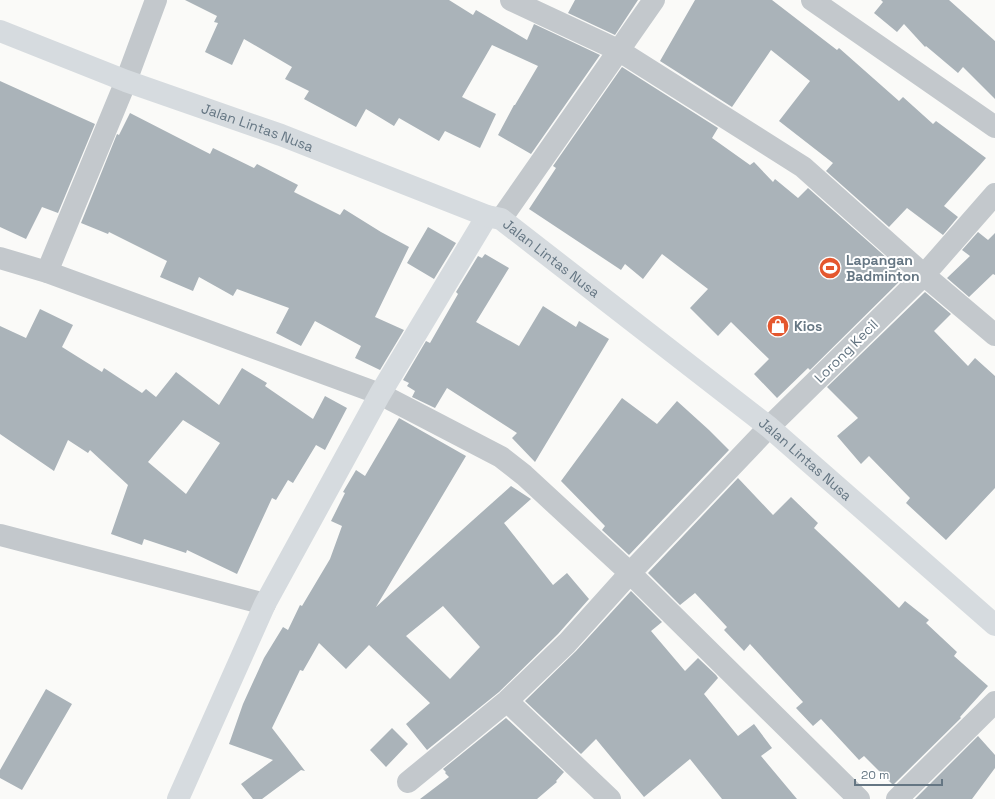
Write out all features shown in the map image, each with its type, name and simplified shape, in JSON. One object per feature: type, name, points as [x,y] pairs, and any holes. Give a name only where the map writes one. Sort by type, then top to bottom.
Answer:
[{"type":"main road","name":"Jalan Lintas Nusa","points":[[0,31],[126,81],[281,135],[494,217],[769,427],[995,625]]},
{"type":"main road","points":[[178,799],[265,604],[380,394],[494,217]]},
{"type":"street","points":[[47,272],[126,81],[156,0]]},
{"type":"street","points":[[511,0],[618,50],[803,167],[995,336]]},
{"type":"street","points":[[494,217],[654,0]]},
{"type":"street","points":[[812,0],[995,127]]},
{"type":"street","name":"Lorong Kecil","points":[[408,782],[507,701],[567,642],[630,573],[769,427],[924,275],[995,194]]},
{"type":"street","points":[[0,258],[47,272],[380,394],[501,457],[512,464],[630,573],[859,799]]},
{"type":"street","points":[[0,535],[265,604]]},
{"type":"street","points":[[507,701],[610,799]]},
{"type":"street","points":[[897,799],[995,702]]},
{"type":"building","points":[[185,0],[449,0],[473,15],[476,10],[527,40],[534,24],[600,55],[531,154],[498,135],[514,105],[538,66],[492,45],[462,97],[496,114],[480,148],[445,131],[439,141],[399,118],[394,126],[366,109],[356,127],[304,99],[309,91],[285,79],[292,67],[244,39],[232,65],[205,52],[218,23],[214,22],[217,16]]},
{"type":"building","points":[[575,0],[638,0],[615,35],[568,13]]},
{"type":"building","points":[[695,0],[772,0],[837,50],[839,48],[899,101],[903,97],[933,124],[936,121],[986,158],[944,206],[958,217],[943,235],[907,208],[889,227],[826,171],[833,163],[779,121],[810,81],[771,50],[732,107],[660,61]]},
{"type":"building","points":[[881,0],[949,0],[995,41],[995,99],[963,67],[958,73],[926,46],[925,47],[904,24],[897,32],[874,13],[883,2]]},
{"type":"building","points":[[622,67],[718,128],[712,138],[750,165],[754,162],[773,182],[775,179],[798,198],[808,188],[906,275],[810,370],[808,368],[777,398],[754,374],[769,359],[731,322],[718,336],[690,308],[708,289],[662,254],[643,279],[625,264],[621,270],[529,209],[556,168],[553,166]]},
{"type":"building","points":[[0,81],[95,124],[58,213],[42,207],[26,239],[0,227]]},
{"type":"building","points":[[130,113],[210,154],[213,148],[254,168],[257,164],[298,185],[294,192],[340,215],[344,209],[409,247],[375,317],[404,330],[380,370],[355,358],[361,346],[315,321],[301,346],[276,333],[289,308],[237,289],[233,296],[199,277],[193,291],[160,277],[167,261],[109,232],[108,234],[81,223],[117,134],[119,135]]},
{"type":"building","points":[[428,227],[456,243],[434,279],[407,263]]},
{"type":"building","points":[[978,232],[988,240],[995,233],[995,275],[993,274],[969,297],[947,278],[970,256],[962,250]]},
{"type":"building","points":[[485,254],[509,268],[476,322],[519,346],[543,306],[576,327],[579,321],[609,339],[535,462],[512,438],[517,433],[447,388],[435,408],[412,397],[415,391],[407,386],[409,383],[403,380],[426,341],[430,343],[458,294],[456,292],[478,256],[482,258]]},
{"type":"building","points":[[925,292],[951,314],[934,331],[968,366],[975,358],[995,376],[995,488],[946,540],[906,503],[910,498],[869,456],[861,464],[837,436],[858,418],[827,387]]},
{"type":"building","points":[[40,309],[73,325],[62,347],[102,372],[104,368],[142,393],[146,389],[156,397],[176,372],[219,405],[242,368],[267,383],[265,386],[313,419],[325,396],[347,408],[325,450],[316,445],[293,483],[288,480],[276,500],[272,498],[237,574],[187,550],[186,553],[144,539],[142,545],[111,534],[128,485],[90,450],[88,453],[68,440],[54,471],[0,434],[0,326],[26,338]],"holes":[[[183,420],[220,443],[186,494],[148,462]]]},
{"type":"building","points":[[622,398],[657,424],[677,401],[729,450],[629,555],[602,530],[605,526],[561,481]]},
{"type":"building","points":[[399,418],[466,456],[376,607],[511,486],[531,499],[504,523],[553,585],[567,573],[589,599],[558,634],[499,692],[427,750],[406,724],[430,703],[369,645],[346,669],[319,643],[303,671],[300,670],[272,728],[305,771],[301,770],[262,799],[253,799],[241,784],[273,760],[229,744],[243,704],[264,658],[283,627],[288,630],[300,605],[302,606],[330,559],[342,526],[331,521],[345,493],[343,492],[356,470],[365,476]],"holes":[[[443,606],[480,647],[450,679],[406,636]]]},
{"type":"building","points":[[738,478],[773,515],[791,497],[818,523],[814,528],[899,608],[905,601],[929,620],[926,623],[957,652],[954,656],[988,686],[960,717],[961,718],[893,785],[864,756],[859,760],[821,719],[813,726],[796,708],[803,702],[750,644],[744,651],[724,630],[727,627],[695,593],[680,605],[648,573]]},
{"type":"building","points":[[631,591],[662,622],[651,631],[685,671],[698,658],[716,675],[718,678],[704,694],[738,736],[754,724],[772,748],[761,756],[797,799],[722,799],[690,759],[644,797],[596,739],[581,754],[525,701],[576,651]]},
{"type":"building","points":[[46,689],[72,704],[22,790],[0,778],[0,770]]},
{"type":"building","points":[[506,718],[564,772],[556,781],[557,782],[537,799],[420,799],[449,777],[443,769]]},
{"type":"building","points":[[392,728],[408,744],[386,767],[370,750]]},
{"type":"building","points":[[978,736],[995,755],[995,768],[972,799],[915,799]]},
{"type":"place","name":"Lapangan Badminton","points":[[830,268]]},
{"type":"place","name":"Kios","points":[[778,326]]}]
